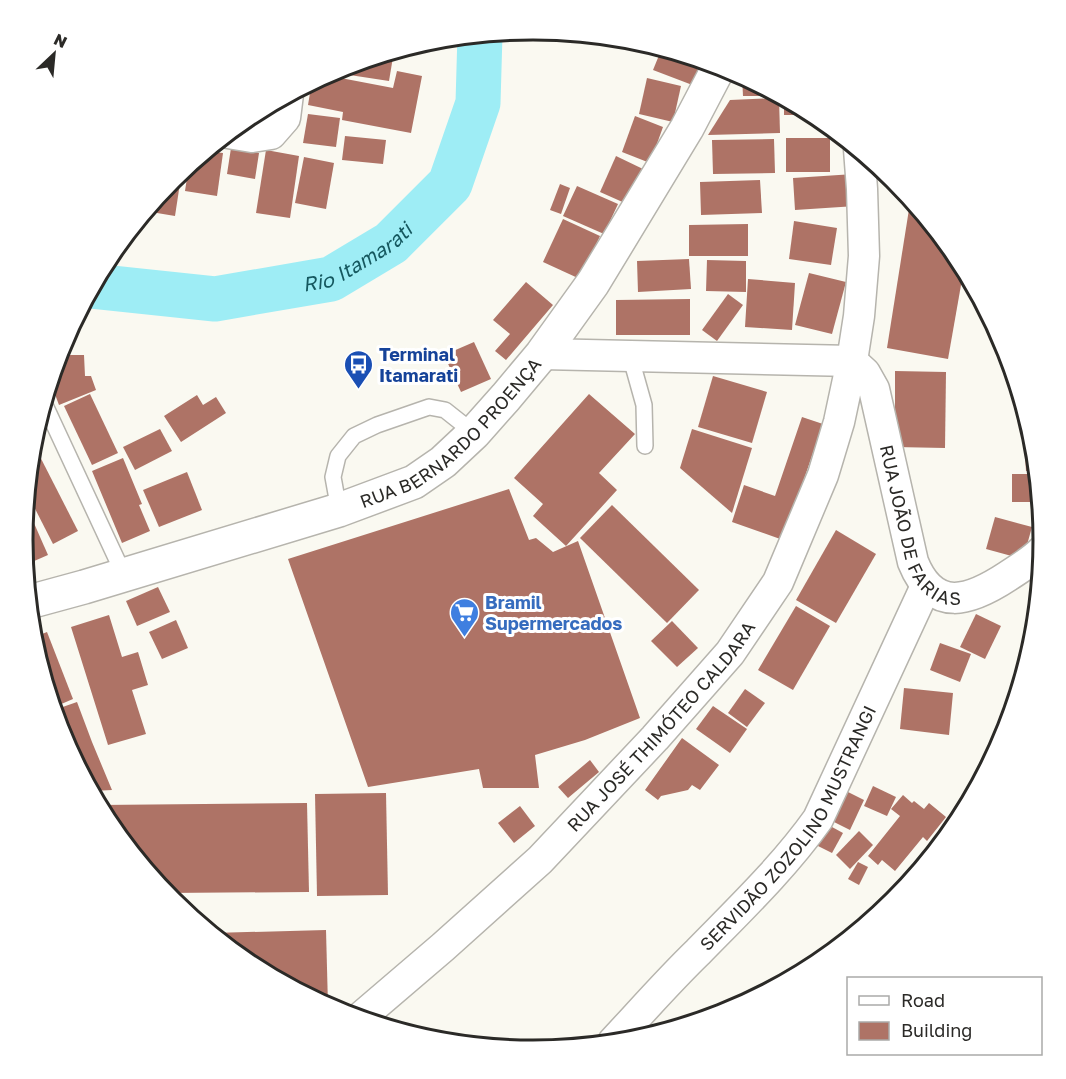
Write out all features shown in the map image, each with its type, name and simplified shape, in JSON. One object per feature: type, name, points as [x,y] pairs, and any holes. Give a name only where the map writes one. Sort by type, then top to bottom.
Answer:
[{"type":"street","name":"RUA BERNARDO PROENÇA","points":[[37,600],[124,576],[339,510],[414,482],[443,462],[474,433],[542,354],[593,283],[687,128],[715,74]]},
{"type":"street","points":[[240,135],[252,137],[271,134],[285,118],[287,104]]},
{"type":"street","points":[[542,354],[852,361],[859,316],[864,256],[860,162]]},
{"type":"street","name":"RUA JOÃO DE FARIAS","points":[[852,361],[865,373],[874,389],[913,562],[917,574],[926,586],[939,595],[955,598],[972,597],[1032,560]]},
{"type":"street","name":"RUA JOSÉ THIMÓTEO CALDARA","points":[[368,1011],[540,860],[655,738],[730,653],[778,582],[823,475],[839,422],[852,361]]},
{"type":"street","name":"SERVIDÃO ZOZOLINO MUSTRANGI","points":[[623,1031],[772,876],[818,819],[926,586]]},
{"type":"lane","points":[[630,356],[645,405],[645,446]]},
{"type":"lane","points":[[339,510],[333,477],[338,456],[354,436],[377,425],[429,407],[445,410],[474,433]]},
{"type":"lane","points":[[49,414],[124,576]]},
{"type":"building","points":[[659,56],[702,69],[695,86],[653,70]]},
{"type":"building","points":[[392,60],[389,81],[350,75]]},
{"type":"building","points":[[397,71],[422,76],[411,133],[342,120],[343,112],[308,105],[310,92],[342,78],[393,88]]},
{"type":"building","points":[[647,78],[681,86],[673,122],[639,114]]},
{"type":"building","points":[[743,86],[762,95],[762,96],[743,96]]},
{"type":"building","points":[[768,98],[779,104],[780,133],[708,135],[730,100]]},
{"type":"building","points":[[784,107],[797,115],[784,115]]},
{"type":"building","points":[[308,114],[340,118],[336,147],[303,143]]},
{"type":"building","points":[[635,116],[663,127],[650,163],[622,152]]},
{"type":"building","points":[[345,136],[386,140],[383,164],[342,160]]},
{"type":"building","points":[[786,138],[830,138],[830,172],[786,172]]},
{"type":"building","points":[[774,139],[775,173],[713,174],[712,140]]},
{"type":"building","points":[[231,148],[259,153],[255,179],[227,174]]},
{"type":"building","points":[[266,150],[299,156],[290,218],[256,213]]},
{"type":"building","points":[[217,152],[223,153],[217,196],[185,191],[187,179]]},
{"type":"building","points":[[616,156],[643,169],[627,204],[600,192]]},
{"type":"building","points":[[304,157],[334,163],[326,209],[295,203]]},
{"type":"building","points":[[854,174],[856,206],[795,210],[793,178]]},
{"type":"building","points":[[760,180],[762,213],[701,215],[700,182]]},
{"type":"building","points":[[560,184],[570,188],[561,214],[550,210]]},
{"type":"building","points":[[180,185],[175,216],[155,213]]},
{"type":"building","points":[[577,186],[618,204],[604,234],[563,216]]},
{"type":"building","points":[[909,210],[930,235],[961,283],[948,359],[887,348]]},
{"type":"building","points":[[563,219],[600,236],[580,279],[543,262]]},
{"type":"building","points":[[794,221],[837,228],[831,265],[789,259]]},
{"type":"building","points":[[748,224],[748,256],[689,256],[689,225]]},
{"type":"building","points":[[689,259],[691,289],[638,292],[637,261]]},
{"type":"building","points":[[707,260],[746,261],[746,292],[706,291]]},
{"type":"building","points":[[809,273],[846,282],[832,334],[795,325]]},
{"type":"building","points":[[748,279],[795,283],[792,330],[745,327]]},
{"type":"building","points":[[526,282],[553,305],[506,360],[495,351],[510,334],[493,320]]},
{"type":"building","points":[[728,294],[743,305],[717,341],[702,330]]},
{"type":"building","points":[[690,299],[690,335],[616,335],[616,300]]},
{"type":"building","points":[[474,342],[491,379],[461,392],[444,355]]},
{"type":"building","points":[[69,355],[84,355],[85,376],[91,376],[96,390],[59,405],[55,394]]},
{"type":"building","points":[[895,371],[946,372],[945,448],[895,447]]},
{"type":"building","points":[[713,376],[767,392],[752,443],[698,427]]},
{"type":"building","points":[[90,394],[118,453],[92,465],[64,406]]},
{"type":"building","points":[[589,394],[635,434],[599,473],[617,490],[566,546],[533,516],[543,504],[514,478]]},
{"type":"building","points":[[197,395],[203,405],[216,397],[226,413],[181,442],[164,416]]},
{"type":"building","points":[[802,417],[823,424],[783,540],[732,522],[744,485],[775,496]]},
{"type":"building","points":[[160,429],[172,451],[135,470],[123,447]]},
{"type":"building","points":[[692,429],[752,448],[732,513],[680,468]]},
{"type":"building","points":[[1025,450],[1028,471],[1026,471]]},
{"type":"building","points":[[40,457],[78,531],[53,544],[34,507]]},
{"type":"building","points":[[123,458],[142,504],[139,505],[150,531],[122,543],[92,471]]},
{"type":"building","points":[[187,472],[202,510],[159,527],[143,490]]},
{"type":"building","points":[[1012,474],[1029,474],[1032,502],[1012,502]]},
{"type":"building","name":"Bramil Supermercados","points":[[509,489],[529,540],[536,538],[553,552],[578,541],[640,718],[585,740],[535,755],[539,788],[483,788],[479,769],[368,787],[288,559]]},
{"type":"building","points":[[612,505],[699,590],[667,623],[580,538]]},
{"type":"building","points":[[995,517],[1032,527],[1023,559],[986,549]]},
{"type":"building","points":[[34,522],[48,555],[34,561]]},
{"type":"building","points":[[836,530],[876,554],[836,623],[796,600]]},
{"type":"building","points":[[158,587],[170,612],[137,626],[126,601]]},
{"type":"building","points":[[796,606],[830,626],[793,690],[758,670]]},
{"type":"building","points":[[976,614],[1001,626],[985,659],[960,647]]},
{"type":"building","points":[[109,615],[122,657],[138,652],[148,685],[132,690],[146,734],[108,745],[71,627]]},
{"type":"building","points":[[176,620],[188,648],[162,659],[149,632]]},
{"type":"building","points":[[672,621],[698,648],[677,667],[651,641]]},
{"type":"building","points":[[47,632],[73,699],[61,704],[50,669],[42,634]]},
{"type":"building","points":[[940,643],[971,654],[960,682],[930,670]]},
{"type":"building","points":[[904,688],[953,693],[949,735],[900,729]]},
{"type":"building","points":[[745,689],[765,703],[747,727],[728,713]]},
{"type":"building","points":[[77,702],[112,790],[100,789],[71,731],[62,707]]},
{"type":"building","points":[[713,706],[747,729],[730,753],[696,729]]},
{"type":"building","points":[[682,738],[719,765],[700,790],[692,785],[688,790],[661,796],[658,800],[645,790]]},
{"type":"building","points":[[590,760],[599,772],[568,798],[558,787]]},
{"type":"building","points":[[873,786],[896,797],[887,816],[864,806]]},
{"type":"building","points":[[838,787],[864,800],[850,830],[824,817]]},
{"type":"building","points":[[386,793],[388,895],[317,896],[315,794]]},
{"type":"building","points":[[903,795],[924,809],[929,803],[946,817],[927,841],[923,837],[895,871],[882,860],[878,865],[868,856],[900,816],[891,809]]},
{"type":"building","points":[[307,803],[309,892],[179,893],[136,844],[110,805]]},
{"type":"building","points":[[520,806],[535,826],[514,843],[498,823]]},
{"type":"building","points":[[821,821],[843,833],[832,853],[810,842]]},
{"type":"building","points":[[859,831],[873,845],[850,869],[836,855]]},
{"type":"building","points":[[858,862],[868,867],[859,885],[848,879]]},
{"type":"building","points":[[326,930],[328,995],[283,973],[225,933]]},
{"type":"waterway","name":"Rio Itamarati","points":[[101,287],[215,299],[331,279],[391,243],[450,184],[478,103],[480,43]]},
{"type":"place","name":"Terminal Itamarati","points":[[358,390]]},
{"type":"place","name":"Bramil Supermercados","points":[[464,638]]}]
